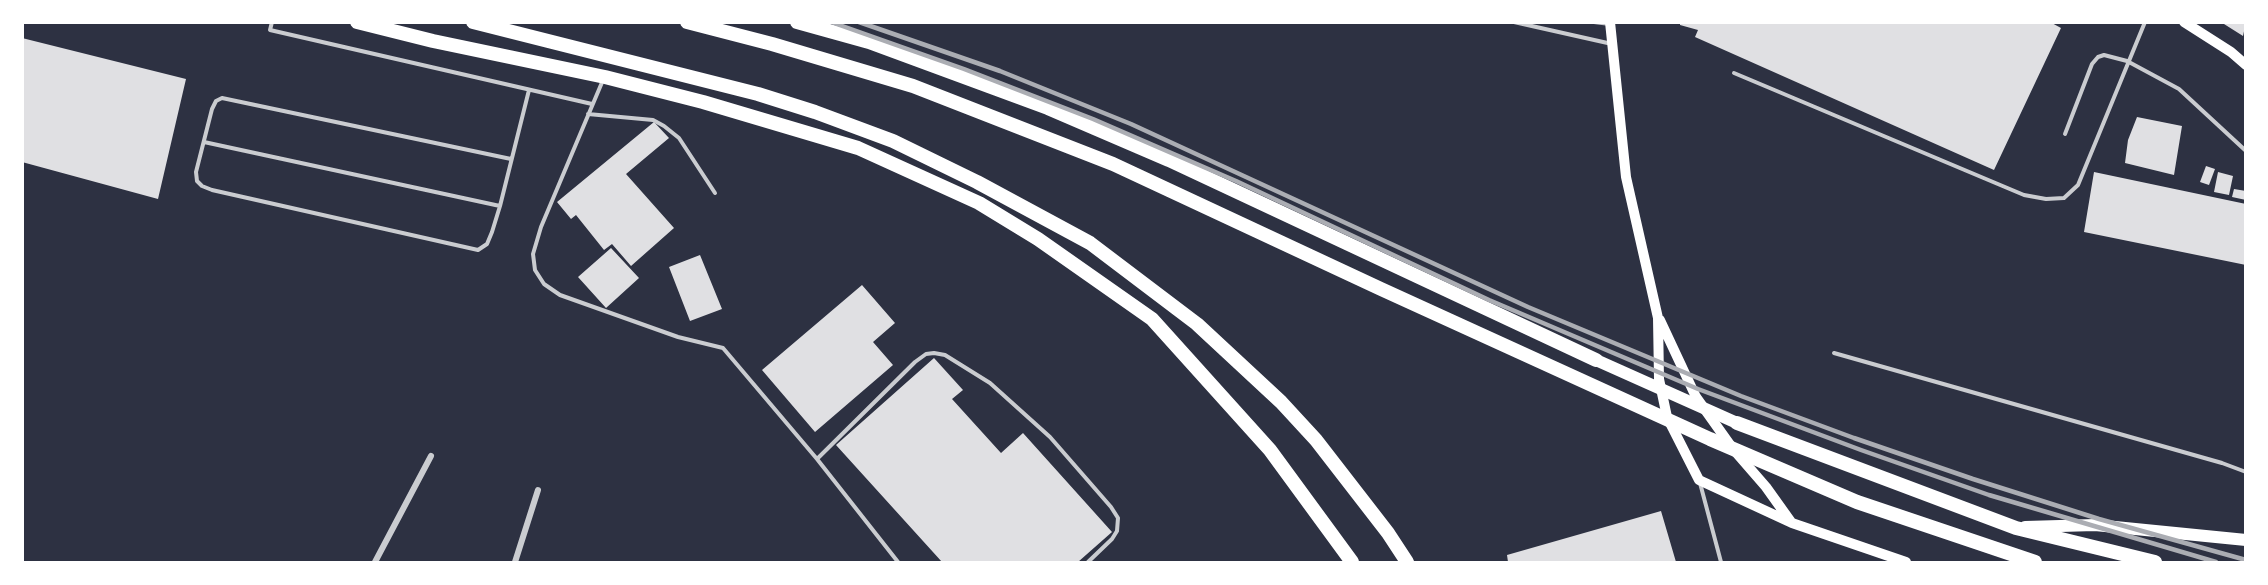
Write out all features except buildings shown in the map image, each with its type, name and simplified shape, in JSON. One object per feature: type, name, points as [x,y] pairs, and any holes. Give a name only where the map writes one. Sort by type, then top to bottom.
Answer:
[{"type":"highway","points":[[357,22],[433,41],[605,77],[703,102],[858,148],[979,203],[1038,239],[1152,319],[1270,450],[1352,562]]},
{"type":"highway","points":[[473,22],[815,112],[893,141],[977,182],[1090,243],[1197,324],[1244,366],[1316,440],[1388,533],[1407,562]]},
{"type":"highway","points":[[687,22],[772,44],[913,86],[1113,164],[1710,439],[1857,502],[2035,562]]},
{"type":"highway","points":[[797,22],[869,42],[1048,108],[1180,165],[1596,360]]},
{"type":"highway","points":[[1737,423],[2016,528],[2155,562]]},
{"type":"main road","points":[[2184,22],[2231,52],[2246,65]]},
{"type":"main road","points":[[1610,23],[1626,177],[1658,318],[1659,379],[1667,417],[1699,480],[1792,523],[1906,562]]},
{"type":"main road","points":[[1658,318],[1696,396],[1733,449],[1766,487],[1792,523]]},
{"type":"main road","points":[[1596,360],[1737,423]]},
{"type":"main road","points":[[2016,528],[2095,525],[2246,540]]},
{"type":"street","points":[[375,562],[430,456]]},
{"type":"street","points":[[515,562],[538,490]]},
{"type":"lane","points":[[272,22],[270,30],[592,104]]},
{"type":"lane","points":[[1515,22],[1612,44]]},
{"type":"lane","points":[[1594,22],[1610,23]]},
{"type":"lane","points":[[1734,73],[2025,195],[2046,200],[2064,198],[2078,184],[2145,22]]},
{"type":"lane","points":[[2065,134],[2092,64],[2098,57],[2112,57],[2127,61],[2179,89],[2246,151]]},
{"type":"lane","points":[[605,77],[541,227],[533,254],[535,270],[539,277],[544,284],[560,295],[678,337],[723,348],[817,459],[898,562]]},
{"type":"lane","points":[[511,159],[222,98],[216,101],[212,109],[196,172],[197,181],[202,186],[478,249],[487,244],[500,206],[529,90]]},
{"type":"lane","points":[[588,114],[646,119],[664,126],[680,138],[715,193]]},
{"type":"lane","points":[[204,142],[500,206]]},
{"type":"lane","points":[[1834,353],[2222,463],[2246,472]]},
{"type":"lane","points":[[817,459],[915,362],[926,354],[945,355],[990,383],[1050,437],[1111,507],[1118,518],[1117,531],[1112,539],[1088,562]]},
{"type":"lane","points":[[1699,480],[1720,562]]},
{"type":"railway","points":[[831,22],[964,69],[1093,119],[1236,181],[1489,300],[1698,389],[1989,495],[2216,562]]},
{"type":"railway","points":[[859,22],[1000,71],[1131,124],[1528,307],[1741,396],[1973,479],[2099,519],[2246,560]]}]
